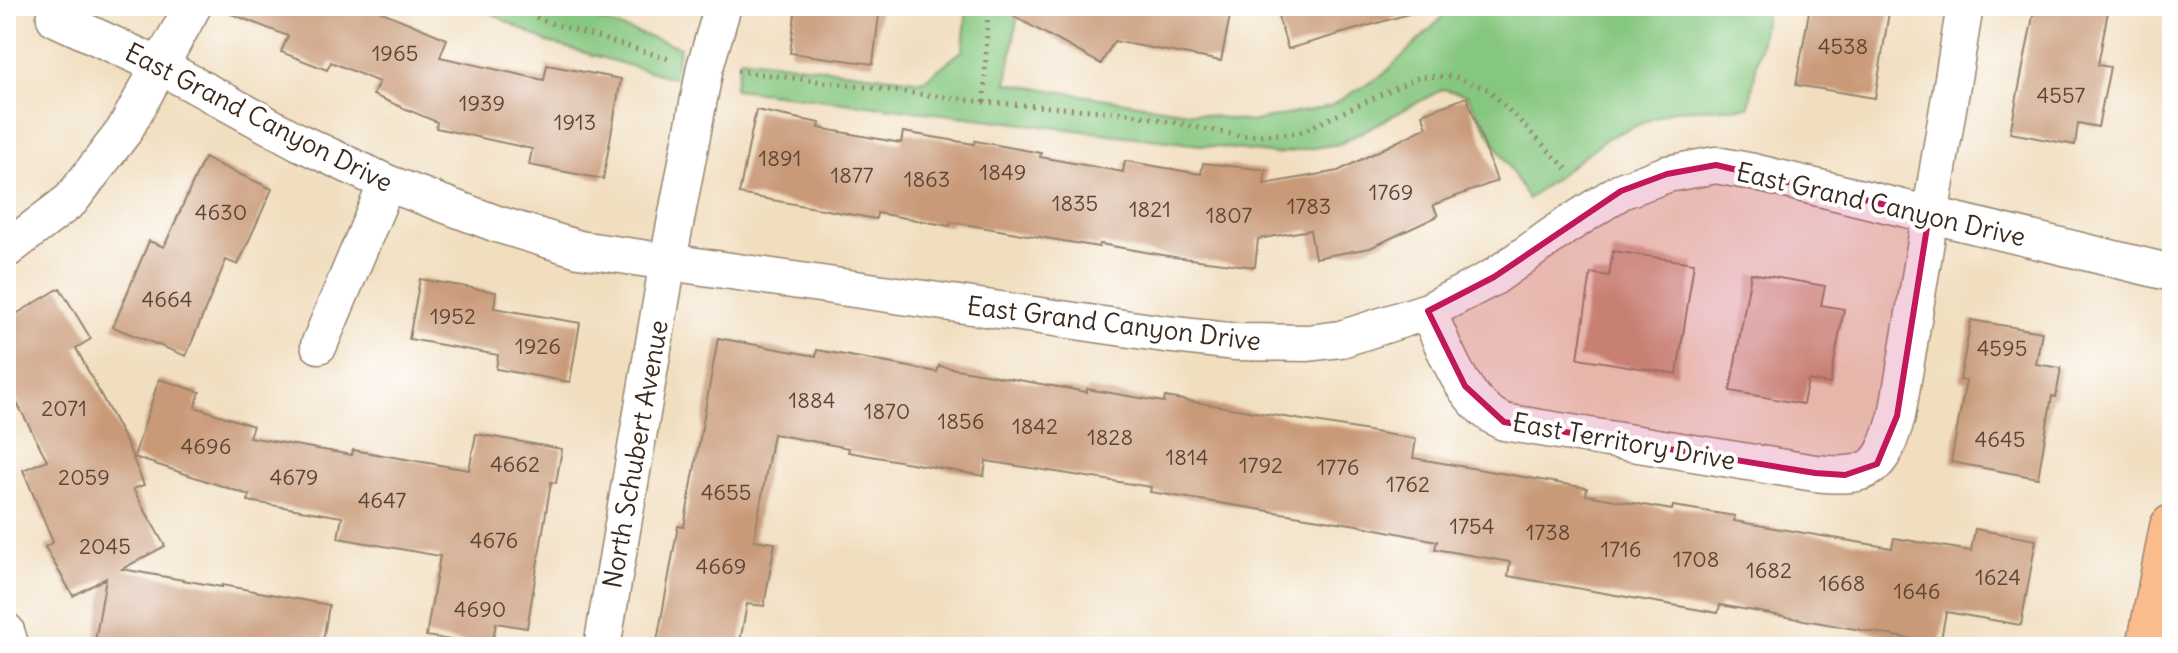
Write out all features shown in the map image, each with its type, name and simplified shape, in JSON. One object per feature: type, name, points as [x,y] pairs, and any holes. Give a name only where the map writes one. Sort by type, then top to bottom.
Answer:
[{"type":"main road","points":[[2149,647],[2172,527]]},
{"type":"street","points":[[6,250],[71,200],[124,131],[193,6]]},
{"type":"street","name":"North Schubert Avenue","points":[[602,647],[668,261],[705,67],[723,6]]},
{"type":"street","points":[[1929,215],[1965,6]]},
{"type":"street","name":"East Grand Canyon Drive","points":[[55,18],[160,66],[299,142],[387,183],[497,224],[579,249],[1165,334],[1236,342],[1308,343],[1341,339],[1428,311],[1494,277],[1621,191],[1667,174],[1716,165],[2172,273]]},
{"type":"street","points":[[319,345],[387,183]]},
{"type":"street","name":"East Territory Drive","points":[[1428,311],[1452,366],[1465,386],[1479,404],[1504,422],[1815,473],[1845,475],[1877,464],[1889,446],[1897,416],[1929,215]]},
{"type":"street","points":[[6,631],[11,647]]},
{"type":"path","points":[[515,6],[541,20],[680,63]]},
{"type":"path","points":[[984,102],[988,6]]},
{"type":"path","points":[[732,70],[984,102],[1127,113],[1240,136],[1298,133],[1419,77],[1453,76],[1489,90],[1570,172]]},
{"type":"highlighted area","points":[[1716,165],[1929,215],[1897,416],[1877,464],[1845,475],[1815,473],[1504,422],[1465,386],[1428,311],[1494,277],[1621,191],[1667,174]]},
{"type":"green space","points":[[477,6],[556,6],[680,47],[673,78],[547,42]]},
{"type":"green space","points":[[967,6],[1019,6],[1007,83],[1250,122],[1330,106],[1384,74],[1454,6],[1767,6],[1749,107],[1673,110],[1607,138],[1528,199],[1467,95],[1443,89],[1339,144],[1276,154],[734,89],[741,58],[923,81],[963,50]]},
{"type":"building","points":[[216,6],[368,6],[447,39],[440,57],[544,80],[547,65],[621,79],[603,179],[529,165],[532,149],[436,128],[437,122],[373,95],[379,82],[331,62],[327,70],[281,52],[288,36]]},
{"type":"building","points":[[796,6],[880,6],[873,64],[790,53]]},
{"type":"building","points":[[995,6],[1232,6],[1221,61],[1114,41],[1101,64]]},
{"type":"building","points":[[1275,6],[1411,6],[1412,13],[1288,49]]},
{"type":"building","points":[[1810,6],[1890,6],[1875,98],[1796,85]]},
{"type":"building","points":[[2035,6],[2109,6],[2098,65],[2110,67],[2098,127],[2078,123],[2075,145],[2010,133]]},
{"type":"building","points":[[1467,97],[1497,181],[1433,205],[1438,216],[1370,248],[1315,258],[1310,230],[1258,239],[1255,267],[1100,244],[1099,247],[951,222],[950,226],[877,213],[876,219],[739,194],[756,110],[820,123],[819,128],[901,143],[903,132],[974,144],[975,141],[1123,172],[1125,161],[1201,174],[1203,163],[1266,170],[1264,184],[1338,171],[1427,127],[1422,114]]},
{"type":"building","points":[[204,158],[272,189],[238,265],[226,260],[186,356],[113,327],[149,241],[164,247]]},
{"type":"building","points":[[1613,251],[1694,263],[1677,374],[1578,358],[1591,273],[1609,276]]},
{"type":"building","points":[[1751,273],[1825,286],[1821,305],[1844,309],[1830,384],[1808,380],[1803,404],[1730,391]]},
{"type":"building","points":[[420,279],[496,292],[494,308],[580,323],[570,382],[496,369],[498,355],[409,339]]},
{"type":"building","points":[[60,288],[91,339],[76,348],[127,444],[144,485],[133,489],[165,546],[122,569],[329,605],[322,647],[94,647],[106,578],[73,596],[45,547],[53,542],[23,470],[47,460],[6,382],[6,320]]},
{"type":"building","points":[[1971,320],[2042,332],[2036,364],[2061,368],[2056,397],[2052,396],[2038,478],[1951,462],[1966,381],[1960,380]]},
{"type":"building","points":[[718,338],[816,356],[817,350],[937,372],[939,366],[1087,392],[1087,389],[1164,402],[1165,397],[1416,439],[1413,458],[1587,488],[1586,495],[1672,510],[1673,506],[1735,516],[1734,521],[1892,548],[1894,538],[1971,551],[1975,529],[2036,540],[2021,625],[1946,612],[1940,644],[1720,605],[1718,613],[1508,576],[1510,562],[1435,549],[1437,541],[1357,525],[1150,492],[1151,487],[986,461],[984,476],[848,452],[849,448],[773,434],[754,540],[775,543],[764,606],[747,604],[739,647],[656,647],[678,526],[684,527]]},
{"type":"building","points":[[159,379],[200,392],[195,407],[253,426],[249,437],[352,455],[353,450],[469,470],[476,434],[562,449],[556,483],[551,482],[527,628],[496,623],[492,647],[426,636],[440,556],[338,538],[342,517],[248,501],[249,495],[134,457]]}]
